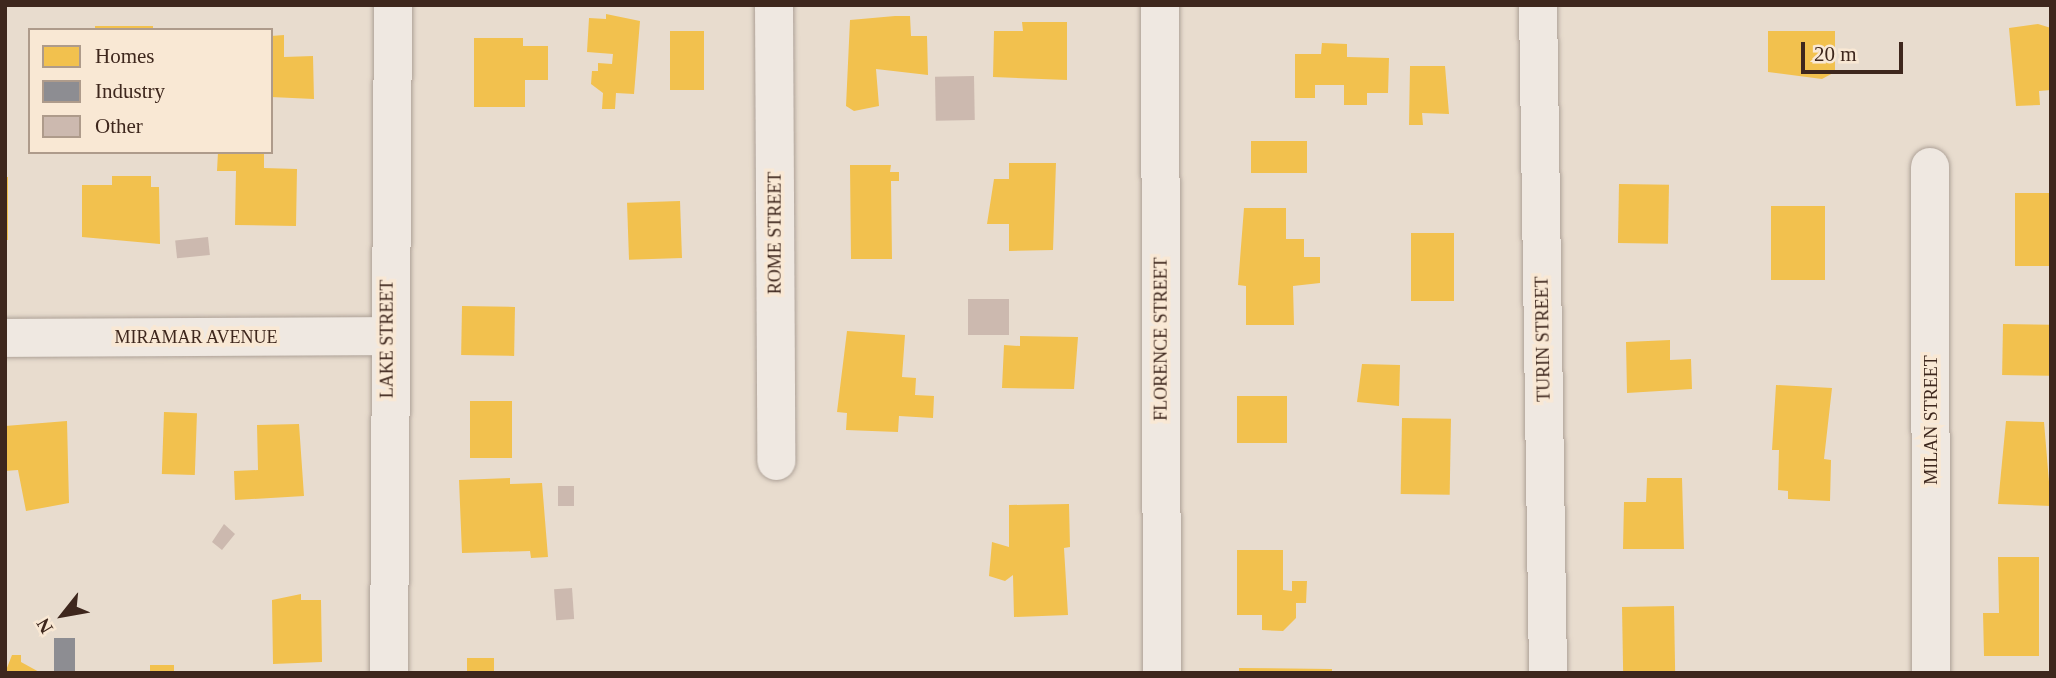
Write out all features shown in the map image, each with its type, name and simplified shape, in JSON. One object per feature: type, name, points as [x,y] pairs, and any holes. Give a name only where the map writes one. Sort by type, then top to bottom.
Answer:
[{"type":"street","name":"LAKE STREET","points":[[389,673],[387,336],[393,5]]},
{"type":"street","name":"ROME STREET","points":[[774,5],[776,461]]},
{"type":"street","name":"FLORENCE STREET","points":[[1160,5],[1162,673]]},
{"type":"street","name":"TURIN STREET","points":[[1538,5],[1548,673]]},
{"type":"street","name":"MILAN STREET","points":[[1930,167],[1931,673]]},
{"type":"street","name":"MIRAMAR AVENUE","points":[[5,338],[387,336]]},
{"type":"building: Homes","points":[[606,14],[640,21],[634,94],[616,93],[615,109],[602,109],[603,93],[591,84],[592,71],[598,71],[598,63],[612,64],[613,54],[587,52],[589,18],[606,19]]},
{"type":"building: Homes","points":[[910,16],[911,36],[927,36],[928,75],[876,69],[879,106],[854,111],[846,106],[850,20]]},
{"type":"building: Homes","points":[[1022,22],[1067,22],[1067,80],[993,77],[994,31],[1023,31]]},
{"type":"building: Homes","points":[[2038,24],[2051,28],[2051,90],[2039,91],[2040,105],[2016,106],[2009,28]]},
{"type":"building: Homes","points":[[153,26],[153,28],[95,28]]},
{"type":"building: Homes","points":[[670,31],[704,31],[704,90],[670,90]]},
{"type":"building: Homes","points":[[1768,31],[1835,31],[1835,72],[1822,79],[1768,72]]},
{"type":"building: Homes","points":[[284,35],[284,57],[313,56],[314,99],[273,97],[273,36]]},
{"type":"building: Homes","points":[[474,38],[523,38],[523,46],[548,46],[548,80],[525,80],[525,107],[474,107]]},
{"type":"building: Homes","points":[[1322,43],[1347,44],[1347,57],[1389,58],[1388,93],[1367,93],[1367,105],[1344,105],[1344,85],[1315,85],[1315,98],[1295,98],[1295,54],[1321,54]]},
{"type":"building: Homes","points":[[1410,66],[1445,66],[1449,114],[1422,113],[1423,125],[1409,125]]},
{"type":"building: Homes","points":[[1251,141],[1307,141],[1307,173],[1251,173]]},
{"type":"building: Homes","points":[[218,154],[264,154],[264,168],[297,169],[296,226],[235,225],[236,171],[217,171]]},
{"type":"building: Homes","points":[[1009,163],[1056,163],[1053,250],[1009,251],[1009,224],[987,224],[994,179],[1009,179]]},
{"type":"building: Homes","points":[[850,165],[891,165],[890,172],[899,172],[899,181],[891,181],[892,259],[851,259]]},
{"type":"building: Homes","points":[[112,176],[151,176],[151,187],[159,187],[160,244],[82,237],[82,185],[112,185]]},
{"type":"building: Homes","points":[[5,177],[8,177],[8,240],[5,240]]},
{"type":"building: Homes","points":[[1619,184],[1669,185],[1668,244],[1618,243]]},
{"type":"building: Homes","points":[[2015,193],[2051,193],[2051,266],[2015,266]]},
{"type":"building: Homes","points":[[680,201],[682,258],[629,260],[627,203]]},
{"type":"building: Homes","points":[[1771,206],[1825,206],[1825,280],[1771,280]]},
{"type":"building: Homes","points":[[1244,208],[1286,208],[1286,239],[1304,239],[1304,257],[1320,257],[1320,283],[1293,286],[1294,325],[1246,325],[1246,286],[1238,285]]},
{"type":"building: Homes","points":[[1411,233],[1454,233],[1454,301],[1411,301]]},
{"type":"building: Homes","points":[[462,306],[515,307],[514,356],[461,355]]},
{"type":"building: Homes","points":[[2003,324],[2051,325],[2050,376],[2002,375]]},
{"type":"building: Homes","points":[[847,331],[905,335],[902,377],[916,378],[915,395],[934,396],[933,418],[899,416],[898,432],[846,430],[847,413],[837,412]]},
{"type":"building: Homes","points":[[1020,336],[1078,337],[1074,389],[1002,388],[1004,345],[1020,346]]},
{"type":"building: Homes","points":[[1670,340],[1670,360],[1691,359],[1692,389],[1627,393],[1626,342]]},
{"type":"building: Homes","points":[[1362,364],[1400,365],[1399,406],[1357,402]]},
{"type":"building: Homes","points":[[1776,385],[1832,388],[1824,459],[1831,460],[1830,501],[1788,499],[1788,491],[1778,490],[1779,450],[1772,450]]},
{"type":"building: Homes","points":[[1237,396],[1287,396],[1287,443],[1237,443]]},
{"type":"building: Homes","points":[[470,401],[512,401],[512,458],[470,458]]},
{"type":"building: Homes","points":[[164,412],[197,413],[195,475],[162,474]]},
{"type":"building: Homes","points":[[1402,418],[1451,419],[1450,495],[1401,494]]},
{"type":"building: Homes","points":[[67,421],[69,503],[26,511],[18,470],[5,471],[5,426]]},
{"type":"building: Homes","points":[[2006,421],[2044,422],[2051,506],[1998,504]]},
{"type":"building: Homes","points":[[299,424],[304,496],[235,500],[234,471],[258,470],[257,425]]},
{"type":"building: Homes","points":[[510,478],[510,484],[542,483],[548,557],[531,558],[530,551],[462,553],[459,480]]},
{"type":"building: Homes","points":[[1647,478],[1682,478],[1684,549],[1623,549],[1624,502],[1646,502]]},
{"type":"building: Homes","points":[[1069,504],[1070,547],[1064,548],[1068,615],[1014,617],[1013,575],[1005,581],[989,576],[992,542],[1009,547],[1009,505]]},
{"type":"building: Homes","points":[[1237,550],[1283,550],[1283,590],[1292,591],[1292,581],[1307,581],[1306,603],[1296,603],[1296,618],[1283,631],[1262,630],[1262,615],[1237,615]]},
{"type":"building: Homes","points":[[1998,557],[2039,557],[2039,656],[1984,656],[1983,613],[1999,613]]},
{"type":"building: Homes","points":[[301,594],[301,600],[321,600],[322,662],[273,664],[272,600]]},
{"type":"building: Homes","points":[[1674,606],[1675,673],[1623,673],[1622,607]]},
{"type":"building: Homes","points":[[12,655],[21,655],[21,662],[41,673],[5,673]]},
{"type":"building: Homes","points":[[467,658],[494,658],[494,673],[467,673]]},
{"type":"building: Homes","points":[[150,665],[174,665],[174,673],[150,673]]},
{"type":"building: Homes","points":[[1239,668],[1332,669],[1332,673],[1239,673]]},
{"type":"building: Industry","points":[[54,638],[75,638],[75,671],[54,671]]},
{"type":"building: Other","points":[[974,76],[975,120],[936,121],[935,77]]},
{"type":"building: Other","points":[[208,237],[210,255],[177,258],[175,240]]},
{"type":"building: Other","points":[[968,299],[1009,299],[1009,335],[968,335]]},
{"type":"building: Other","points":[[558,486],[574,486],[574,506],[558,506]]},
{"type":"building: Other","points":[[224,524],[235,534],[222,550],[212,542]]},
{"type":"building: Other","points":[[572,588],[574,619],[556,620],[554,589]]}]
